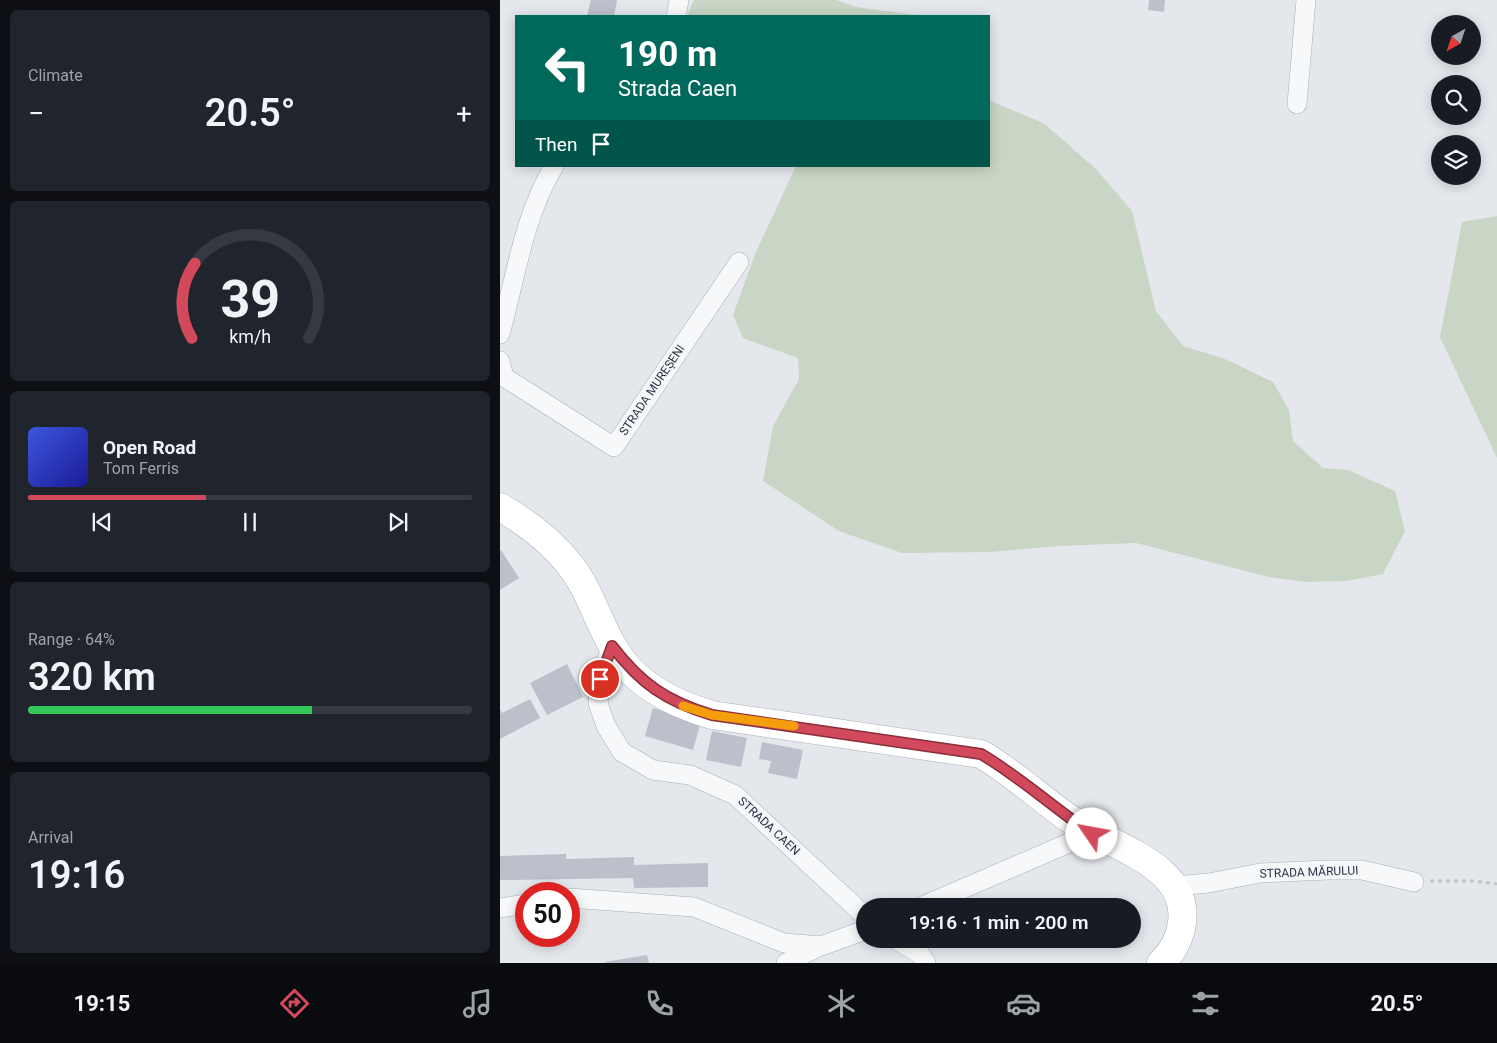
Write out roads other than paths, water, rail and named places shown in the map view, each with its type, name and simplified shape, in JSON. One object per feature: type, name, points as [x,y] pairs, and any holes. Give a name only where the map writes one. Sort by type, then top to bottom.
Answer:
[{"type":"main road","points":[[500,507],[549,542],[571,566],[589,595],[612,646],[637,676],[657,693],[683,706],[712,715],[981,754],[1005,768],[1092,834],[1140,856],[1162,872],[1174,886],[1184,913],[1181,934],[1168,957],[1161,963]]},
{"type":"street","points":[[676,15],[679,0]]},
{"type":"street","points":[[1297,104],[1306,0]]},
{"type":"street","points":[[500,334],[511,296],[520,245],[546,179],[553,167]]},
{"type":"street","name":"STRADA MUREȘENI","points":[[500,361],[504,377],[614,447],[739,262]]},
{"type":"street","name":"STRADA CAEN","points":[[612,646],[600,679],[598,703],[606,726],[622,752],[653,770],[690,775],[735,795],[856,908]]},
{"type":"street","points":[[942,898],[1092,834]]},
{"type":"street","name":"STRADA MĂRULUI","points":[[1174,886],[1209,883],[1260,873],[1328,870],[1362,870],[1414,882]]},
{"type":"street","points":[[580,899],[694,907],[784,943],[821,946]]},
{"type":"street","points":[[500,908],[515,906]]},
{"type":"street","points":[[786,963],[821,946],[856,933]]},
{"type":"street","points":[[910,948],[920,954],[926,963]]}]
